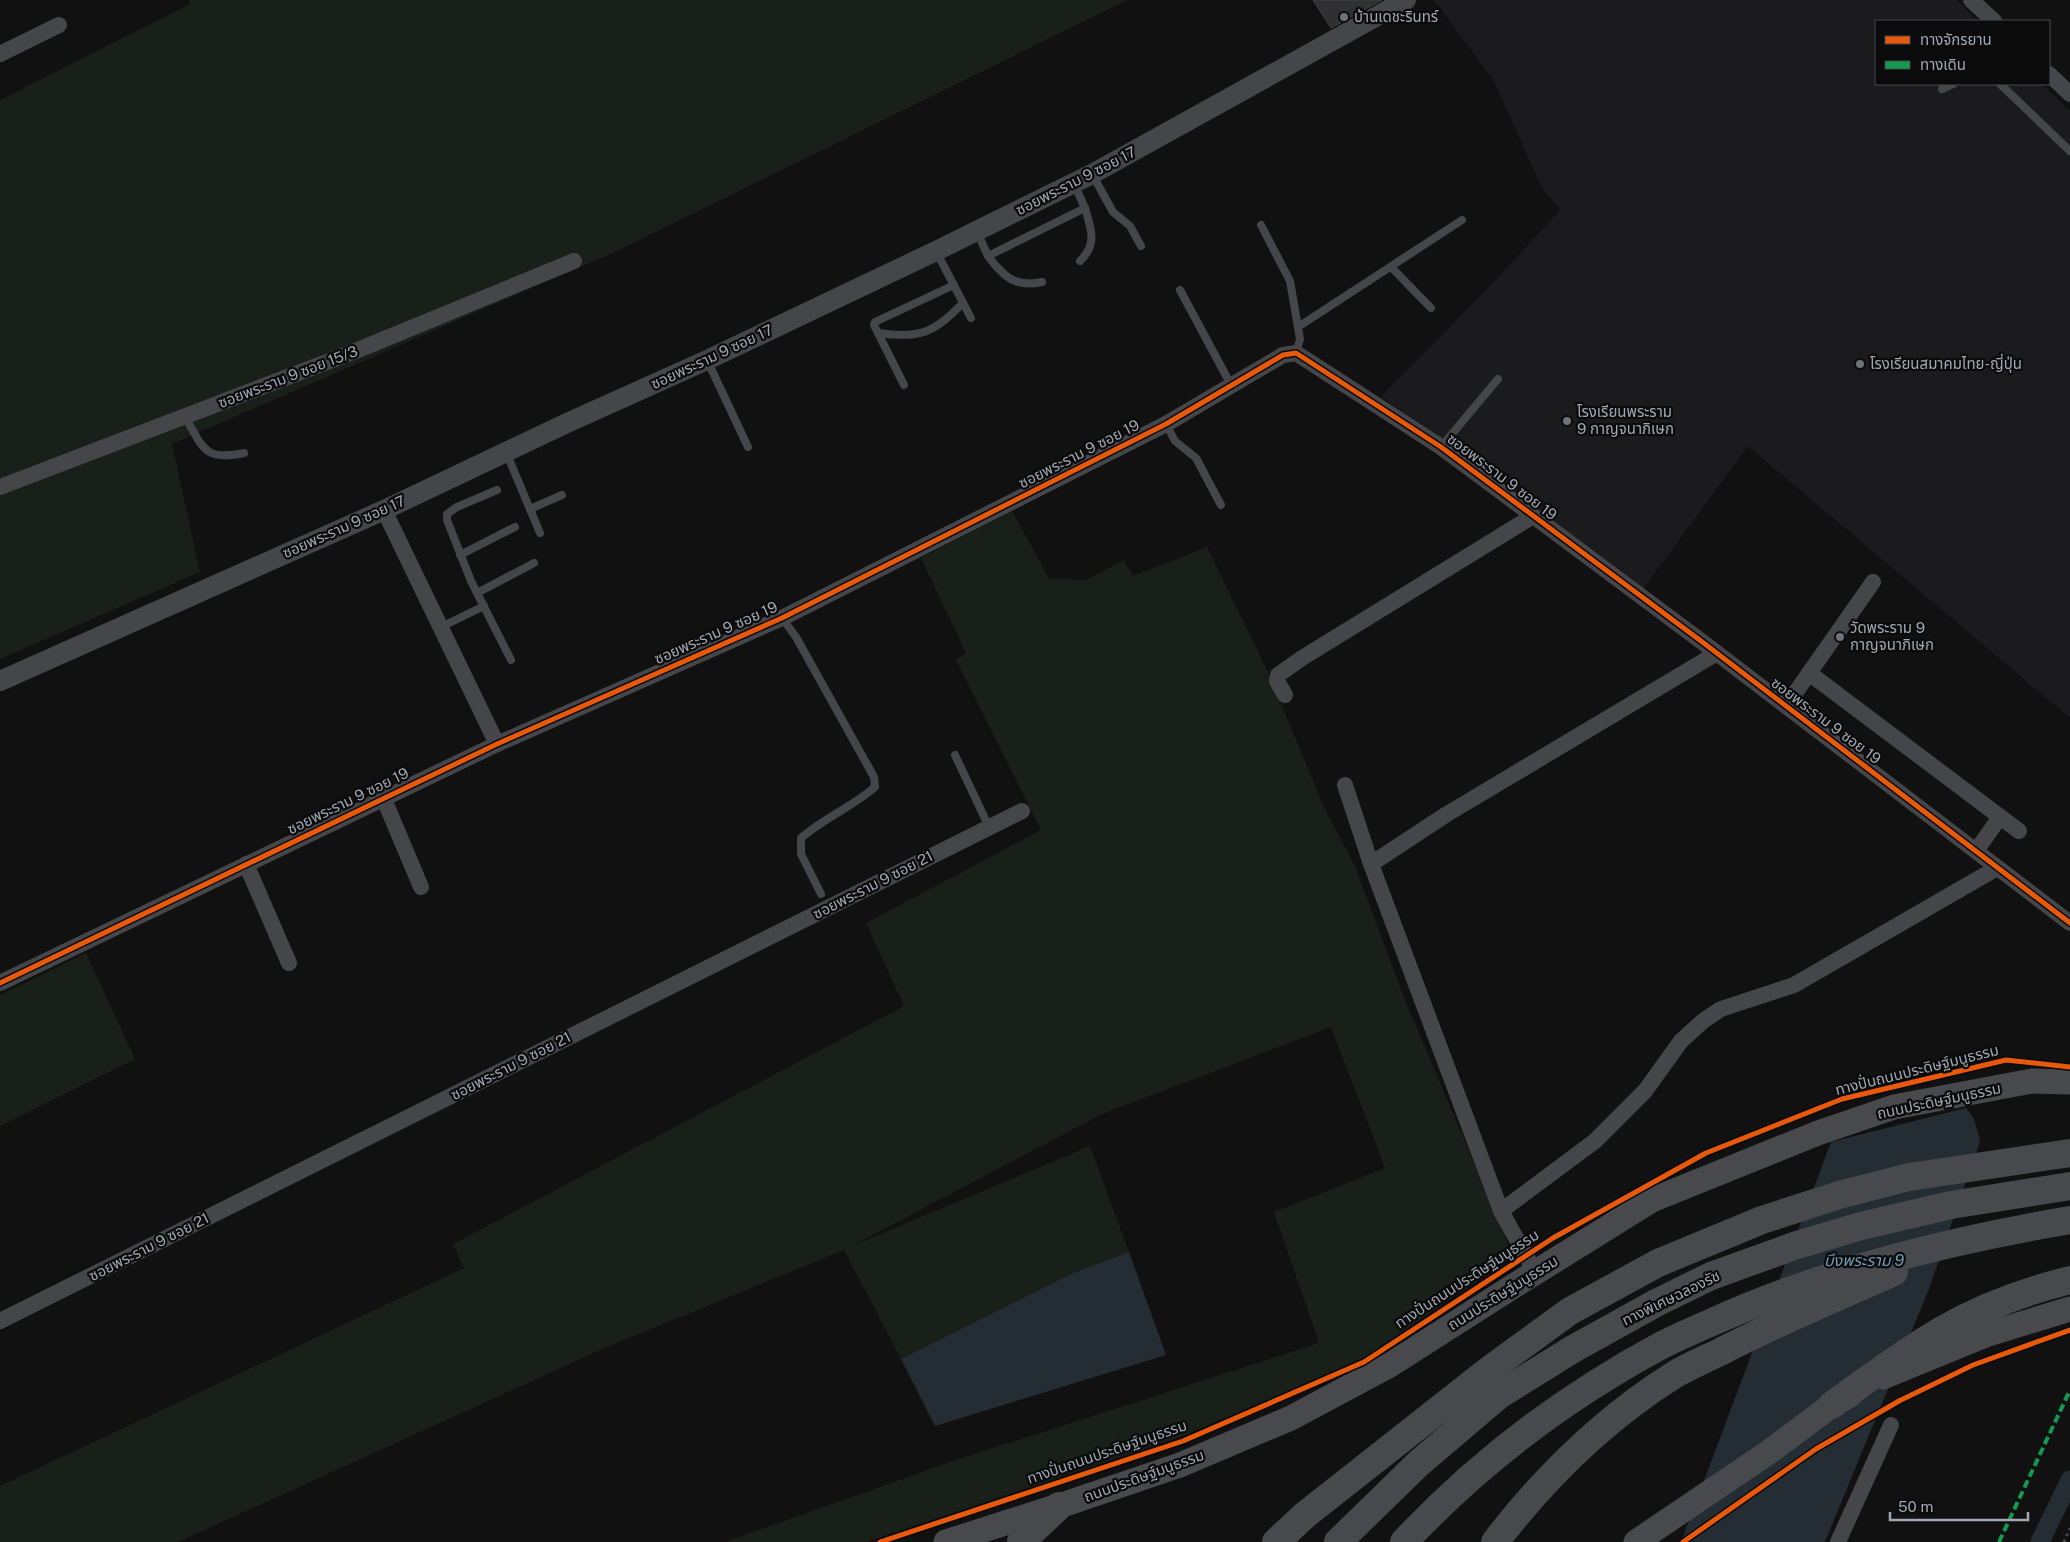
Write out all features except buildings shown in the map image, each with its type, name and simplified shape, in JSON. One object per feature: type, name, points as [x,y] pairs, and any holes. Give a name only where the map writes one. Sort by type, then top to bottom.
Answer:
[{"type":"highway","points":[[1276,1542],[1305,1515],[1488,1370],[1570,1311],[1658,1263],[1762,1220],[1839,1195],[1910,1177],[2070,1152]]},
{"type":"highway","name":"ทางพิเศษฉลองรัช","points":[[1338,1542],[1419,1463],[1500,1395],[1573,1349],[1711,1276],[1794,1246],[1861,1226],[1951,1205],[2070,1186]]},
{"type":"highway","points":[[1404,1542],[1503,1449],[1583,1391],[1663,1344],[1739,1310],[1803,1285],[1884,1260],[1980,1236],[2070,1220]]},
{"type":"highway","points":[[1495,1542],[1521,1508],[1574,1453],[1617,1416],[1675,1375],[1755,1334],[1980,1236]]},
{"type":"highway","points":[[1832,1405],[1903,1354],[1943,1329],[2017,1295],[2070,1280]]},
{"type":"highway","points":[[1022,1542],[1059,1506]]},
{"type":"main road","name":"ถนนประดิษฐ์มนูธรรม","points":[[946,1542],[1180,1465],[1290,1418],[1390,1365],[1652,1200],[1818,1133],[1894,1107],[2032,1081],[2070,1082]]},
{"type":"main road","points":[[1636,1542],[1769,1452],[1832,1405],[1886,1376],[1988,1334],[2070,1309]]},
{"type":"street","name":"ซอยพระราม 9 ซอย 17","points":[[0,681],[384,510],[708,360],[977,232],[1074,184],[1406,0]]},
{"type":"street","points":[[1971,0],[1993,20]]},
{"type":"street","points":[[0,54],[59,24]]},
{"type":"street","points":[[2050,75],[2070,94]]},
{"type":"street","name":"ซอยพระราม 9 ซอย 15/3","points":[[0,487],[354,352],[574,261]]},
{"type":"street","name":"ซอยพระราม 9 ซอย 19","points":[[0,983],[496,744],[782,618],[1166,424],[1283,355],[1296,353],[1441,447],[1717,653],[2070,923]]},
{"type":"street","points":[[384,510],[496,744]]},
{"type":"street","points":[[1284,694],[1277,681],[1278,674],[1533,516]]},
{"type":"street","points":[[1786,706],[1874,582]]},
{"type":"street","points":[[1371,864],[1447,814],[1717,653]]},
{"type":"street","points":[[1809,673],[2019,831]]},
{"type":"street","points":[[1345,785],[1371,864],[1501,1212],[1535,1272]]},
{"type":"street","points":[[383,797],[421,887]]},
{"type":"street","name":"ซอยพระราม 9 ซอย 21","points":[[0,1321],[1022,811]]},
{"type":"street","points":[[1976,851],[2000,817]]},
{"type":"street","points":[[246,864],[289,963]]},
{"type":"street","points":[[1501,1212],[1595,1141],[1645,1091],[1681,1041],[1702,1021],[1721,1009],[1794,985],[1998,868]]},
{"type":"street","points":[[1838,1542],[1891,1425]]},
{"type":"lane","points":[[1942,89],[1950,85]]},
{"type":"lane","points":[[2001,85],[2070,151]]},
{"type":"lane","points":[[1092,174],[1113,212],[1130,226],[1141,246]]},
{"type":"lane","points":[[1074,184],[1085,208],[1090,228],[1091,243],[1087,254],[1080,261]]},
{"type":"lane","points":[[988,256],[1085,208]]},
{"type":"lane","points":[[1298,327],[1462,220]]},
{"type":"lane","points":[[1261,225],[1290,281],[1300,339],[1296,353]]},
{"type":"lane","points":[[977,232],[988,256],[1012,280],[1027,284],[1042,282]]},
{"type":"lane","points":[[936,251],[971,318]]},
{"type":"lane","points":[[1391,267],[1431,308]]},
{"type":"lane","points":[[904,385],[874,325],[875,322],[954,285]]},
{"type":"lane","points":[[1180,290],[1231,385]]},
{"type":"lane","points":[[878,333],[916,335],[928,332],[942,323],[963,303]]},
{"type":"lane","points":[[708,360],[748,447]]},
{"type":"lane","points":[[1441,447],[1498,379]]},
{"type":"lane","points":[[185,417],[203,447],[215,455],[223,457],[244,453]]},
{"type":"lane","points":[[1166,424],[1175,441],[1196,458],[1221,505]]},
{"type":"lane","points":[[506,452],[540,533]]},
{"type":"lane","points":[[497,490],[457,507],[447,514],[449,529],[460,555],[511,660]]},
{"type":"lane","points":[[530,509],[562,494]]},
{"type":"lane","points":[[460,555],[515,527]]},
{"type":"lane","points":[[477,593],[534,563]]},
{"type":"lane","points":[[441,628],[484,606]]},
{"type":"lane","points":[[782,618],[796,637],[874,777],[875,787],[866,795],[801,838],[800,854],[820,894]]},
{"type":"lane","points":[[955,755],[989,827]]},
{"type":"path","points":[[2064,1542],[2070,1528]]},
{"type":"shaded area","points":[[189,0],[1127,0],[615,252],[172,444],[200,572],[0,659],[0,100],[190,4]]},
{"type":"shaded area","name":"โรงเรียนสมาคมไทย-ญี่ปุ่น","points":[[1434,0],[1957,0],[1977,20],[1875,20],[1875,85],[2043,85],[2070,111],[2070,718],[1748,446],[1643,589],[1474,462],[1381,397],[1492,284],[1560,210],[1541,186],[1494,81]]},
{"type":"shaded area","points":[[1012,511],[1049,578],[1085,580],[1124,560],[1133,576],[1207,547],[1267,670],[1324,807],[1355,866],[1405,1000],[1507,1241],[1511,1258],[1362,1359],[1183,1436],[866,1542],[725,1542],[953,1461],[1319,1343],[1274,1212],[1385,1168],[1331,1027],[1102,1114],[852,1246],[1090,1146],[1129,1252],[1073,1273],[901,1359],[844,1250],[607,1347],[178,1542],[0,1542],[0,1486],[464,1268],[453,1244],[904,1006],[866,923],[1041,830],[956,660],[966,653],[921,558]]},
{"type":"shaded area","points":[[86,953],[135,1059],[0,1126],[0,995]]},
{"type":"water","name":"บึงพระราม 9","points":[[1966,1108],[1974,1119],[1980,1141],[1929,1289],[1825,1542],[1681,1542],[1831,1142]]},
{"type":"water","points":[[1129,1252],[1166,1355],[935,1426],[901,1359],[1073,1273]]},
{"type":"waterway","points":[[2040,1542],[2070,1480]]},
{"type":"marked path","points":[[1999,1542],[2070,1390]]},
{"type":"cycle path","points":[[0,983],[497,744],[782,618],[1166,424],[1283,355],[1296,353],[1441,447],[1701,641],[2070,923]]},
{"type":"cycle path","name":"ทางปั่นถนนประดิษฐ์มนูธรรม","points":[[880,1542],[1183,1441],[1364,1362],[1553,1238],[1706,1153],[1842,1099],[2006,1060],[2070,1067]]},
{"type":"cycle path","points":[[1683,1542],[1816,1449],[1899,1401],[1973,1365],[2070,1330]]},
{"type":"place","name":"บ้านเดชะรินทร์","points":[[1344,17]]},
{"type":"place","name":"โรงเรียนสมาคมไทย-ญี่ปุ่น","points":[[1860,364]]},
{"type":"place","name":"โรงเรียนพระราม 9 กาญจนาภิเษก","points":[[1567,421]]},
{"type":"place","name":"วัดพระราม 9 กาญจนาภิเษก","points":[[1840,637]]}]
